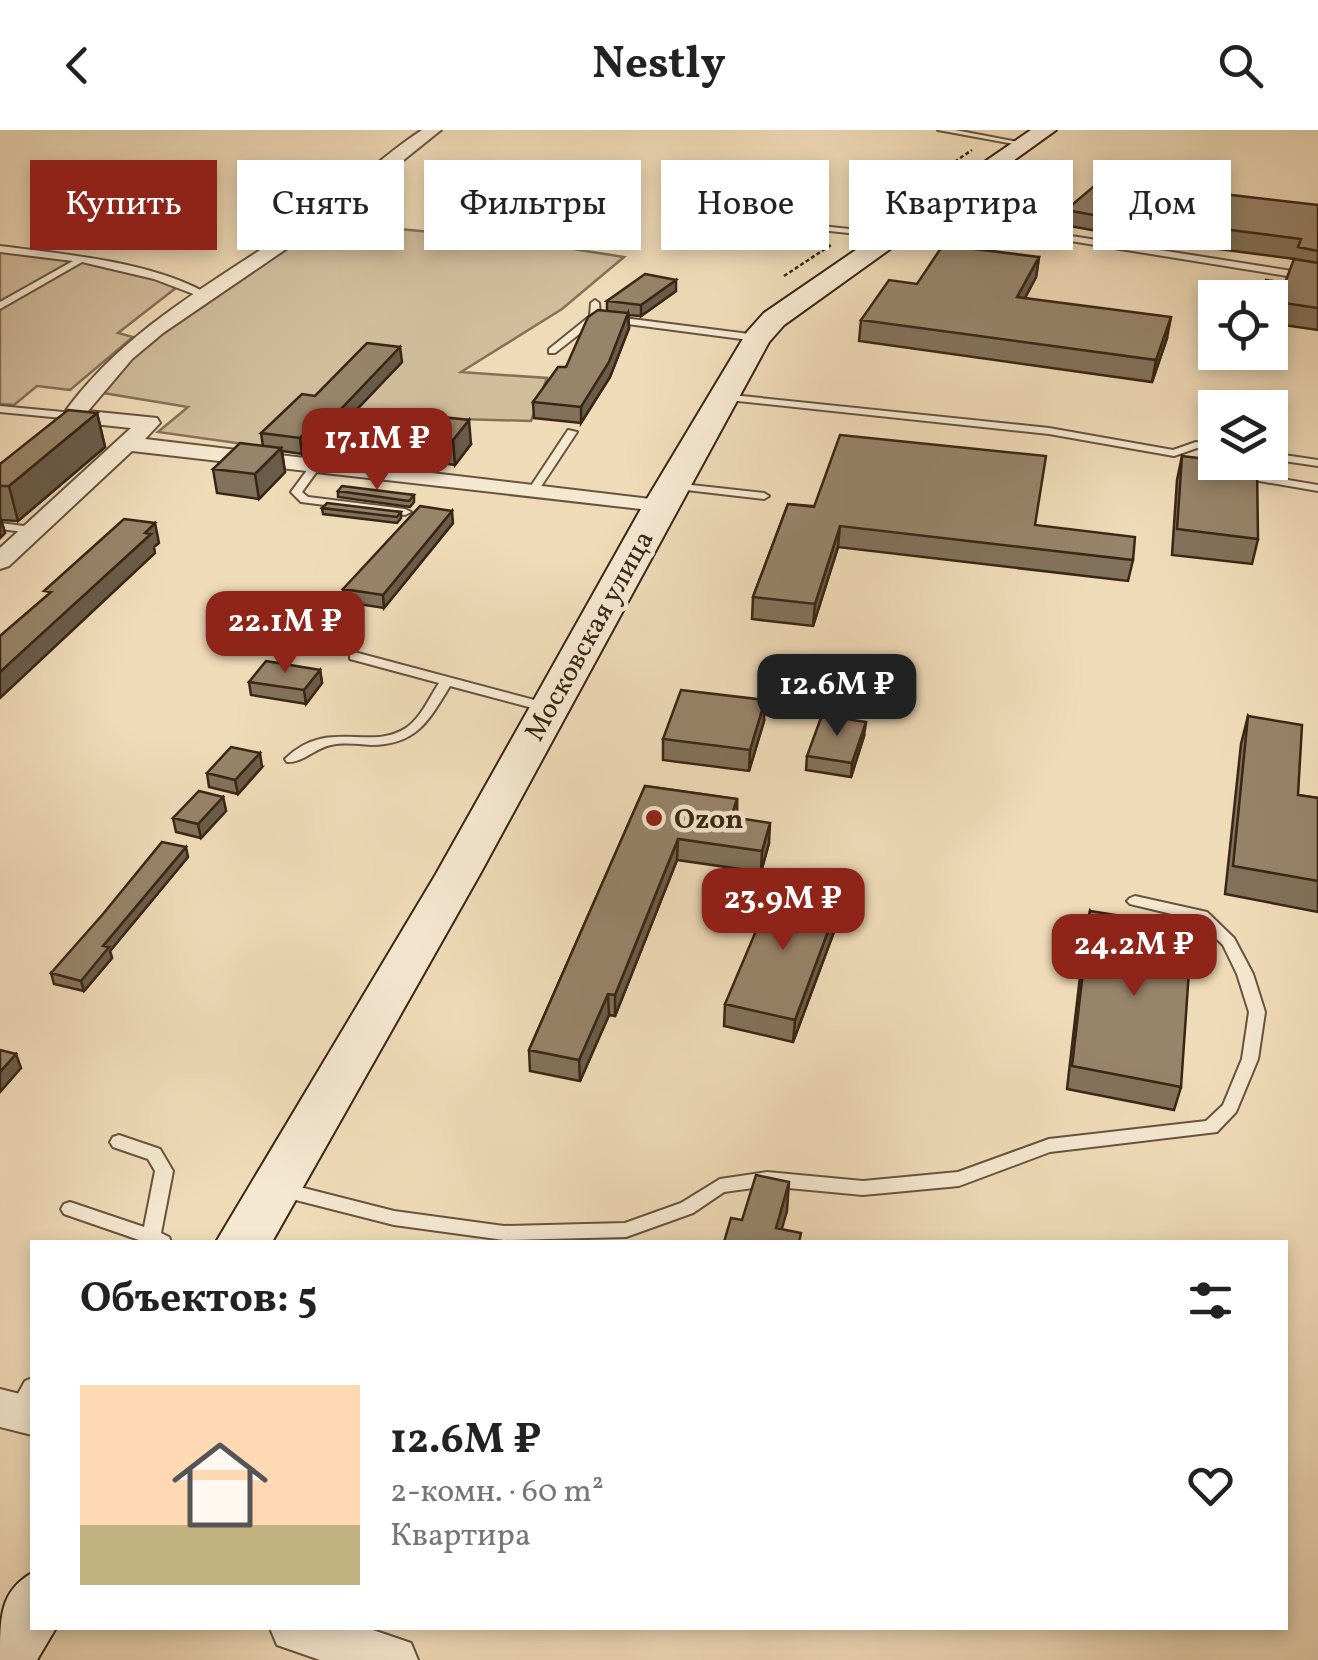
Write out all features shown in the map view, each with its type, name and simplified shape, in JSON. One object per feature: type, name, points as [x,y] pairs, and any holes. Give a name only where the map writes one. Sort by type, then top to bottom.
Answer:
[{"type":"main road","name":"Московская улица","points":[[1003,160],[1035,137]]},
{"type":"main road","name":"Московская улица","points":[[245,1240],[458,874],[665,496],[757,338],[774,319],[875,250]]},
{"type":"main road","points":[[0,1660],[30,1609]]},
{"type":"street","points":[[72,416],[104,372],[132,346],[328,212],[396,152],[433,130]]},
{"type":"street","points":[[0,561],[149,423],[72,416]]},
{"type":"street","points":[[130,444],[532,492],[665,496]]},
{"type":"street","points":[[300,1630],[393,1660]]},
{"type":"lane","points":[[942,130],[990,138],[1035,137]]},
{"type":"lane","points":[[1073,239],[1318,278]]},
{"type":"lane","points":[[0,249],[82,259],[182,284],[207,296]]},
{"type":"lane","points":[[0,306],[82,259]]},
{"type":"lane","points":[[595,303],[595,317]]},
{"type":"lane","points":[[552,351],[595,317],[757,338]]},
{"type":"lane","points":[[722,398],[1050,430],[1191,459]]},
{"type":"lane","points":[[0,409],[72,416]]},
{"type":"lane","points":[[532,492],[572,432]]},
{"type":"lane","points":[[384,475],[412,442]]},
{"type":"lane","points":[[1174,454],[1198,445]]},
{"type":"lane","points":[[1288,459],[1318,464]]},
{"type":"lane","points":[[315,467],[296,492],[304,500],[404,512]]},
{"type":"lane","points":[[1277,480],[1318,488]]},
{"type":"lane","points":[[665,496],[764,496]]},
{"type":"lane","points":[[0,526],[32,530]]},
{"type":"lane","points":[[354,656],[548,708]]},
{"type":"lane","points":[[292,760],[310,743],[394,739],[414,729],[447,680]]},
{"type":"lane","points":[[276,1188],[394,1218],[504,1232],[626,1230],[687,1208],[720,1186],[767,1179],[863,1188],[959,1179],[1049,1146],[1211,1126],[1230,1108],[1250,1060],[1257,1012],[1245,974],[1229,942],[1202,916],[1136,901]]},
{"type":"lane","points":[[70,1209],[120,1235],[157,1240],[164,1171],[154,1154],[120,1142]]},
{"type":"path","points":[[957,160],[990,138]]},
{"type":"path","points":[[784,276],[849,233]]},
{"type":"shaded area","points":[[404,229],[424,231],[424,250],[580,250],[624,257],[562,309],[461,372],[547,378],[531,421],[424,418],[369,411],[321,455],[158,432],[188,407],[103,393],[117,363],[284,250],[404,250]]},
{"type":"shaded area","points":[[0,249],[100,261],[181,284],[118,333],[133,337],[70,390],[37,386],[14,405],[0,404]]},
{"type":"building","points":[[1093,187],[1093,215],[1073,211],[1073,204]]},
{"type":"building","points":[[1231,195],[1318,205],[1318,251],[1298,247],[1301,239],[1231,230]]},
{"type":"building","points":[[940,250],[983,250],[1039,257],[1017,297],[1171,317],[1156,360],[861,320],[889,280],[917,284]]},
{"type":"building","points":[[1294,259],[1318,263],[1318,308],[1288,304],[1286,280]]},
{"type":"building","points":[[645,274],[676,280],[641,305],[607,301]]},
{"type":"building","points":[[598,310],[628,313],[609,362],[581,407],[533,402],[558,367],[566,367],[588,317]]},
{"type":"building","points":[[367,343],[400,347],[318,433],[307,431],[300,438],[261,433],[302,394],[315,396]]},
{"type":"building","points":[[68,410],[97,413],[9,486],[0,486],[0,464]]},
{"type":"building","points":[[424,415],[469,420],[453,440],[407,435]]},
{"type":"building","points":[[840,435],[1046,456],[1035,525],[1135,537],[1133,560],[840,526],[815,604],[753,597],[788,504],[814,507]]},
{"type":"building","points":[[240,443],[281,448],[255,474],[213,469]]},
{"type":"building","points":[[1182,456],[1198,458],[1198,480],[1257,480],[1258,539],[1177,529]]},
{"type":"building","points":[[342,486],[414,495],[409,501],[338,491]]},
{"type":"building","points":[[327,503],[401,512],[397,517],[322,508]]},
{"type":"building","points":[[420,506],[452,511],[383,595],[343,589]]},
{"type":"building","points":[[124,519],[155,523],[145,533],[151,534],[0,672],[0,636]]},
{"type":"building","points":[[266,661],[320,670],[304,690],[249,682]]},
{"type":"building","points":[[681,690],[765,700],[750,750],[663,739]]},
{"type":"building","points":[[822,715],[866,722],[852,763],[807,756]]},
{"type":"building","points":[[1248,716],[1302,725],[1298,795],[1318,798],[1318,881],[1233,866]]},
{"type":"building","points":[[231,747],[260,753],[235,780],[207,773]]},
{"type":"building","points":[[645,786],[737,799],[731,817],[770,823],[762,851],[678,839],[615,995],[608,994],[579,1060],[529,1050]]},
{"type":"building","points":[[199,791],[223,797],[198,824],[173,818]]},
{"type":"building","points":[[162,842],[186,847],[103,946],[109,947],[81,981],[51,973],[103,914]]},
{"type":"building","points":[[775,886],[840,899],[795,1020],[725,1004]]},
{"type":"building","points":[[1090,911],[1192,927],[1181,1087],[1072,1066]]},
{"type":"building","points":[[0,1050],[16,1054],[0,1072]]},
{"type":"building","points":[[756,1175],[789,1182],[776,1228],[801,1233],[799,1240],[725,1240],[731,1218],[742,1220]]},
{"type":"place","name":"Ozon","points":[[654,818]]}]
